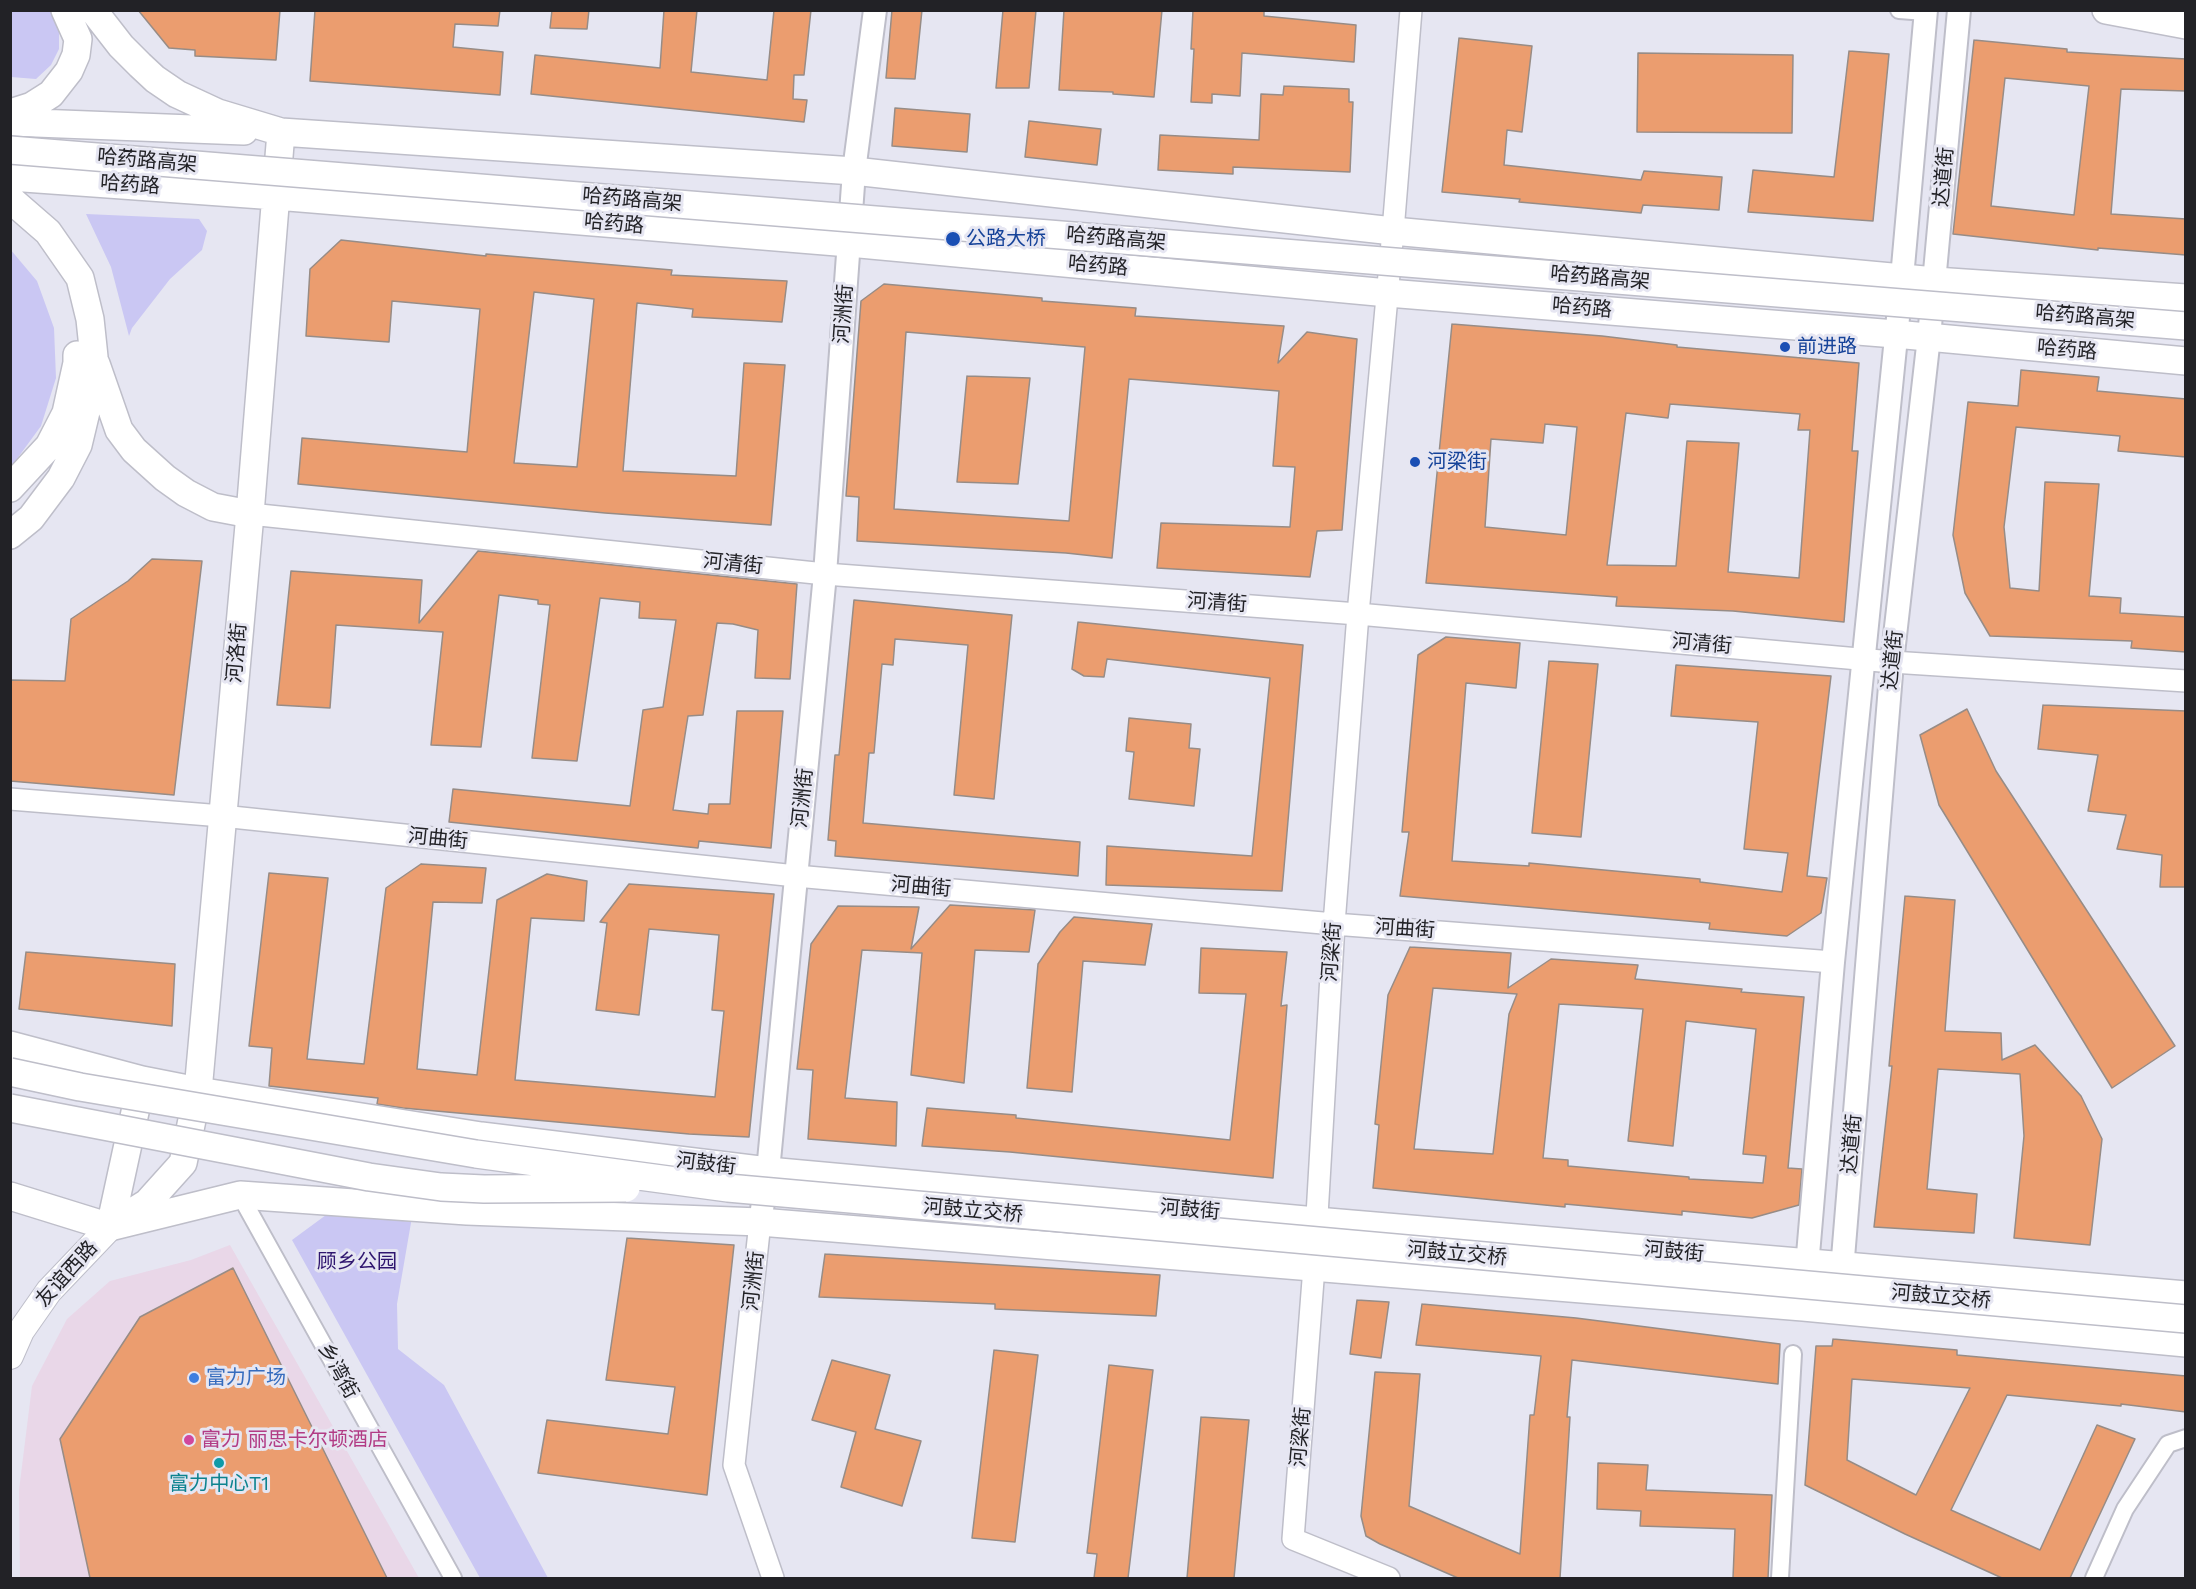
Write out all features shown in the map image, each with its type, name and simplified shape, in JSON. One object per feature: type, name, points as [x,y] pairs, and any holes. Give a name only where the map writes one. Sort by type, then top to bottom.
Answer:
[{"type":"highway","points":[[10,113],[32,106],[51,94],[69,71],[76,55],[78,39],[65,10]]},
{"type":"highway","points":[[93,10],[155,79],[177,94],[218,113],[281,132]]},
{"type":"highway","points":[[2106,10],[2186,25]]},
{"type":"highway","points":[[10,122],[281,132],[854,171],[1394,231],[1935,281],[2186,298]]},
{"type":"highway","name":"河洛街","points":[[110,1227],[147,1203],[183,1163],[198,1091],[250,514],[281,132]]},
{"type":"highway","name":"哈药路高架","points":[[10,150],[2186,326]]},
{"type":"highway","name":"哈药路","points":[[10,177],[275,205],[849,243],[1388,293],[1895,334],[2186,361]]},
{"type":"highway","points":[[10,199],[48,232],[80,278],[90,319],[94,357],[89,399],[78,445],[61,478],[31,518],[10,535]]},
{"type":"highway","points":[[10,221],[24,230],[55,267],[70,296],[76,328],[77,363],[66,413],[49,446],[10,488]]},
{"type":"highway","points":[[94,357],[119,430],[134,450],[165,478],[186,493],[213,507],[250,514]]},
{"type":"highway","name":"河鼓街","points":[[10,1045],[142,1080],[198,1091],[481,1136],[768,1171],[1316,1221],[2186,1295]]},
{"type":"highway","points":[[10,1072],[80,1087],[476,1154],[728,1188]]},
{"type":"highway","points":[[110,1227],[142,1080]]},
{"type":"highway","points":[[10,1108],[369,1177],[441,1186],[484,1189],[728,1188]]},
{"type":"highway","name":"河鼓立交桥","points":[[728,1188],[2186,1319]]},
{"type":"highway","points":[[10,1196],[110,1227],[240,1195],[467,1211],[760,1222],[1803,1307],[2186,1343]]},
{"type":"main road","name":"河洲街","points":[[760,1222],[768,1171],[825,573],[854,171],[875,10]]},
{"type":"main road","name":"达道街","points":[[1837,1310],[1843,1265],[1892,662],[1935,281],[1959,10]]},
{"type":"main road","name":"达道街","points":[[1803,1307],[1833,962],[1902,278],[1926,11]]},
{"type":"main road","name":"友谊西路","points":[[10,1356],[21,1331],[49,1291],[110,1227]]},
{"type":"street","name":"河梁街","points":[[1384,1578],[1293,1539],[1314,1267],[1334,924],[1358,614],[1394,231],[1411,10]]},
{"type":"street","points":[[1899,10],[1926,11]]},
{"type":"street","name":"河清街","points":[[250,514],[825,573],[1358,614],[1892,662],[2186,681]]},
{"type":"street","name":"河曲街","points":[[10,799],[222,816],[796,876],[1334,924],[1833,962]]},
{"type":"street","name":"乡湾街","points":[[240,1195],[453,1578]]},
{"type":"street","name":"河洲街","points":[[760,1222],[734,1465],[773,1578]]},
{"type":"street","points":[[1780,1578],[1793,1354]]},
{"type":"street","points":[[2094,1578],[2125,1509],[2168,1444],[2186,1438]]},
{"type":"shaded area","name":"富力广场","points":[[230,1245],[419,1578],[20,1578],[19,1490],[32,1386],[67,1319],[110,1281],[191,1260]]},
{"type":"green space","points":[[10,11],[50,11],[59,29],[59,49],[51,65],[36,79],[11,77]]},
{"type":"green space","points":[[86,214],[199,219],[207,231],[202,250],[170,279],[132,328],[129,336],[111,267]]},
{"type":"green space","points":[[10,249],[37,281],[54,328],[56,378],[41,426],[11,467]]},
{"type":"green space","name":"顾乡公园","points":[[326,1215],[412,1217],[397,1304],[398,1349],[444,1385],[548,1578],[480,1578],[292,1240]]},
{"type":"building","points":[[138,10],[280,10],[276,60],[195,56],[195,50],[169,48]]},
{"type":"building","points":[[315,10],[500,10],[498,26],[455,24],[453,47],[503,52],[500,95],[310,81]]},
{"type":"building","points":[[552,10],[589,10],[587,29],[550,28]]},
{"type":"building","points":[[664,10],[697,10],[691,72],[767,80],[774,10],[811,10],[804,75],[794,75],[793,99],[807,100],[804,122],[531,94],[535,55],[660,68]]},
{"type":"building","points":[[892,10],[922,10],[915,79],[886,78]]},
{"type":"building","points":[[1003,10],[1036,10],[1029,88],[996,88]]},
{"type":"building","points":[[1064,10],[1162,10],[1154,97],[1113,94],[1113,92],[1059,90]]},
{"type":"building","points":[[1193,10],[1264,10],[1264,16],[1356,25],[1354,62],[1242,53],[1240,96],[1212,94],[1212,103],[1191,102],[1194,49],[1191,49]]},
{"type":"building","points":[[1459,38],[1532,46],[1522,132],[1507,130],[1504,165],[1641,180],[1644,171],[1722,177],[1719,210],[1643,205],[1641,213],[1519,202],[1520,199],[1442,192]]},
{"type":"building","points":[[1974,40],[2067,49],[2067,52],[2186,59],[2186,91],[2121,89],[2111,214],[2186,219],[2186,255],[2098,248],[2098,250],[1953,234]],"holes":[[[2005,78],[2089,86],[2074,215],[1991,206]]]},
{"type":"building","points":[[1849,51],[1889,54],[1873,221],[1748,212],[1753,170],[1834,177]]},
{"type":"building","points":[[1638,53],[1793,55],[1792,133],[1637,132]]},
{"type":"building","points":[[1284,86],[1349,89],[1349,102],[1353,102],[1350,172],[1233,167],[1233,174],[1158,170],[1160,135],[1259,140],[1261,94],[1283,95]]},
{"type":"building","points":[[895,108],[970,114],[967,152],[892,146]]},
{"type":"building","points":[[1029,121],[1101,129],[1097,165],[1025,157]]},
{"type":"building","points":[[341,240],[486,256],[486,254],[672,270],[671,275],[787,281],[782,322],[692,317],[693,309],[637,303],[623,471],[736,476],[744,363],[785,365],[771,525],[605,513],[298,484],[302,438],[467,452],[480,309],[392,301],[389,342],[306,336],[310,269]],"holes":[[[534,292],[594,299],[577,467],[514,463]]]},
{"type":"building","points":[[884,284],[1042,298],[1042,301],[1136,308],[1135,316],[1284,326],[1278,363],[1307,332],[1357,339],[1342,530],[1317,531],[1310,577],[1157,568],[1161,523],[1290,527],[1295,467],[1273,466],[1279,391],[1129,379],[1112,558],[1066,553],[857,541],[859,497],[846,496],[861,301]],"holes":[[[906,332],[1085,347],[1069,521],[894,509]]]},
{"type":"building","points":[[1452,324],[1602,336],[1677,345],[1677,347],[1859,363],[1852,451],[1858,451],[1844,622],[1733,611],[1616,606],[1617,597],[1426,583]],"holes":[[[1670,404],[1800,414],[1798,430],[1810,430],[1799,578],[1728,572],[1739,443],[1687,441],[1676,566],[1607,565],[1626,413],[1668,418]],[[1545,424],[1577,427],[1566,535],[1485,527],[1491,439],[1543,443]]]},
{"type":"building","points":[[2021,370],[2099,377],[2097,391],[2186,399],[2186,457],[2118,451],[2120,436],[2016,427],[2004,527],[2010,588],[2039,591],[2045,482],[2099,484],[2089,596],[2121,598],[2120,613],[2186,617],[2186,652],[2131,648],[2132,641],[1990,636],[1965,593],[1953,535],[1968,402],[2018,406]]},
{"type":"building","points":[[967,376],[1030,378],[1018,484],[957,482]]},
{"type":"building","points":[[478,551],[797,584],[790,679],[755,678],[758,630],[717,623],[703,715],[688,716],[673,810],[708,814],[709,804],[730,804],[737,711],[783,711],[771,848],[699,841],[698,848],[449,822],[453,789],[630,806],[643,710],[663,707],[676,620],[639,618],[640,602],[600,598],[577,761],[532,758],[550,605],[538,604],[538,600],[499,595],[481,747],[431,745],[443,632],[336,625],[330,708],[277,705],[291,571],[422,580],[419,623]]},
{"type":"building","points":[[152,559],[202,561],[174,795],[10,781],[10,680],[65,681],[71,619],[128,581]]},
{"type":"building","points":[[854,600],[1012,615],[994,799],[954,795],[968,645],[895,639],[893,665],[882,664],[874,753],[869,753],[863,823],[1080,842],[1078,876],[835,856],[836,841],[828,840],[835,755],[839,755]]},
{"type":"building","points":[[1078,622],[1303,645],[1282,891],[1106,885],[1107,846],[1252,856],[1270,678],[1107,659],[1104,677],[1084,676],[1072,669]]},
{"type":"building","points":[[1446,637],[1520,643],[1516,688],[1466,683],[1452,861],[1529,866],[1529,863],[1700,879],[1700,882],[1782,892],[1788,853],[1744,849],[1758,722],[1671,716],[1676,665],[1831,676],[1807,876],[1827,878],[1821,913],[1787,936],[1709,929],[1710,923],[1400,896],[1409,832],[1402,832],[1418,655]]},
{"type":"building","points":[[1549,661],[1598,664],[1581,837],[1532,833]]},
{"type":"building","points":[[2043,705],[2186,711],[2186,887],[2160,887],[2162,855],[2117,849],[2126,815],[2088,811],[2098,755],[2038,749]]},
{"type":"building","points":[[1967,709],[1996,771],[2175,1046],[2112,1088],[1939,805],[1920,735]]},
{"type":"building","points":[[1129,718],[1191,724],[1189,748],[1200,749],[1194,806],[1129,799],[1134,752],[1126,751]]},
{"type":"building","points":[[421,864],[486,868],[482,903],[433,902],[417,1069],[477,1075],[497,900],[547,874],[587,881],[584,921],[531,918],[515,1080],[715,1097],[724,1011],[712,1010],[719,935],[649,929],[639,1015],[596,1010],[607,923],[600,922],[629,884],[774,894],[749,1137],[689,1134],[403,1108],[377,1104],[378,1098],[269,1086],[272,1048],[249,1046],[269,873],[328,878],[307,1059],[364,1064],[386,888]]},
{"type":"building","points":[[1905,896],[1955,900],[1945,1031],[2001,1033],[2002,1060],[2035,1045],[2081,1096],[2102,1139],[2090,1245],[2014,1238],[2024,1136],[2020,1074],[1938,1069],[1927,1189],[1977,1194],[1974,1233],[1874,1227],[1892,1066],[1889,1066]]},
{"type":"building","points":[[950,905],[1035,910],[1029,952],[975,950],[964,1083],[911,1075],[922,953],[862,950],[845,1098],[897,1102],[896,1146],[808,1139],[813,1070],[797,1069],[811,944],[838,906],[919,907],[911,949]]},
{"type":"building","points":[[1074,917],[1152,924],[1145,965],[1083,961],[1072,1092],[1027,1088],[1038,964],[1060,932]]},
{"type":"building","points":[[1410,947],[1511,953],[1508,988],[1551,959],[1638,965],[1635,979],[1804,997],[1788,1168],[1802,1169],[1799,1205],[1752,1218],[1682,1211],[1682,1215],[1565,1204],[1565,1207],[1373,1188],[1379,1125],[1375,1124],[1388,995]],"holes":[[[1433,988],[1517,994],[1509,1014],[1493,1154],[1414,1149]],[[1559,1004],[1643,1009],[1628,1141],[1673,1146],[1686,1021],[1756,1029],[1743,1154],[1766,1156],[1763,1183],[1689,1179],[1689,1177],[1568,1166],[1568,1160],[1543,1158]]]},
{"type":"building","points":[[1201,948],[1287,952],[1281,1006],[1287,1005],[1273,1178],[1010,1152],[922,1146],[927,1108],[1016,1115],[1016,1118],[1230,1140],[1246,994],[1199,993]]},
{"type":"building","points":[[26,952],[175,964],[172,1026],[19,1009]]},
{"type":"building","points":[[627,1238],[734,1245],[707,1495],[538,1473],[547,1420],[668,1434],[675,1387],[606,1380]]},
{"type":"building","points":[[825,1254],[1160,1275],[1156,1316],[995,1309],[995,1304],[819,1297]]},
{"type":"building","name":"富力广场","points":[[233,1268],[387,1578],[90,1578],[60,1439],[140,1317]]},
{"type":"building","points":[[1357,1300],[1389,1302],[1381,1358],[1350,1354]]},
{"type":"building","points":[[1422,1304],[1576,1318],[1780,1344],[1778,1384],[1572,1360],[1567,1417],[1570,1417],[1560,1578],[1458,1578],[1366,1536],[1361,1516],[1375,1372],[1420,1374],[1409,1506],[1520,1554],[1530,1415],[1534,1415],[1541,1356],[1416,1345]]},
{"type":"building","points":[[1833,1339],[1957,1350],[1957,1355],[2186,1376],[2186,1412],[2121,1404],[2121,1406],[2007,1395],[1951,1510],[2040,1550],[2097,1425],[2135,1439],[2070,1578],[2002,1578],[1805,1485],[1816,1346],[1832,1346]],"holes":[[[1852,1379],[1970,1388],[1916,1495],[1847,1460]]]},
{"type":"building","points":[[994,1350],[1038,1355],[1015,1542],[972,1538]]},
{"type":"building","points":[[832,1360],[890,1375],[875,1429],[921,1441],[902,1506],[841,1487],[856,1432],[812,1420]]},
{"type":"building","points":[[1109,1365],[1153,1370],[1128,1578],[1094,1578],[1097,1554],[1087,1553]]},
{"type":"building","points":[[1201,1417],[1249,1420],[1234,1578],[1187,1578]]},
{"type":"building","points":[[1598,1463],[1648,1465],[1646,1490],[1772,1495],[1768,1578],[1733,1578],[1735,1529],[1640,1526],[1641,1511],[1597,1509]]},
{"type":"place","name":"公路大桥","points":[[953,239]]},
{"type":"place","name":"前进路","points":[[1785,347]]},
{"type":"place","name":"河梁街","points":[[1415,462]]},
{"type":"place","name":"富力广场","points":[[194,1378]]},
{"type":"place","name":"富力 丽思卡尔顿酒店","points":[[189,1440]]},
{"type":"place","name":"富力中心T1","points":[[219,1463]]}]
